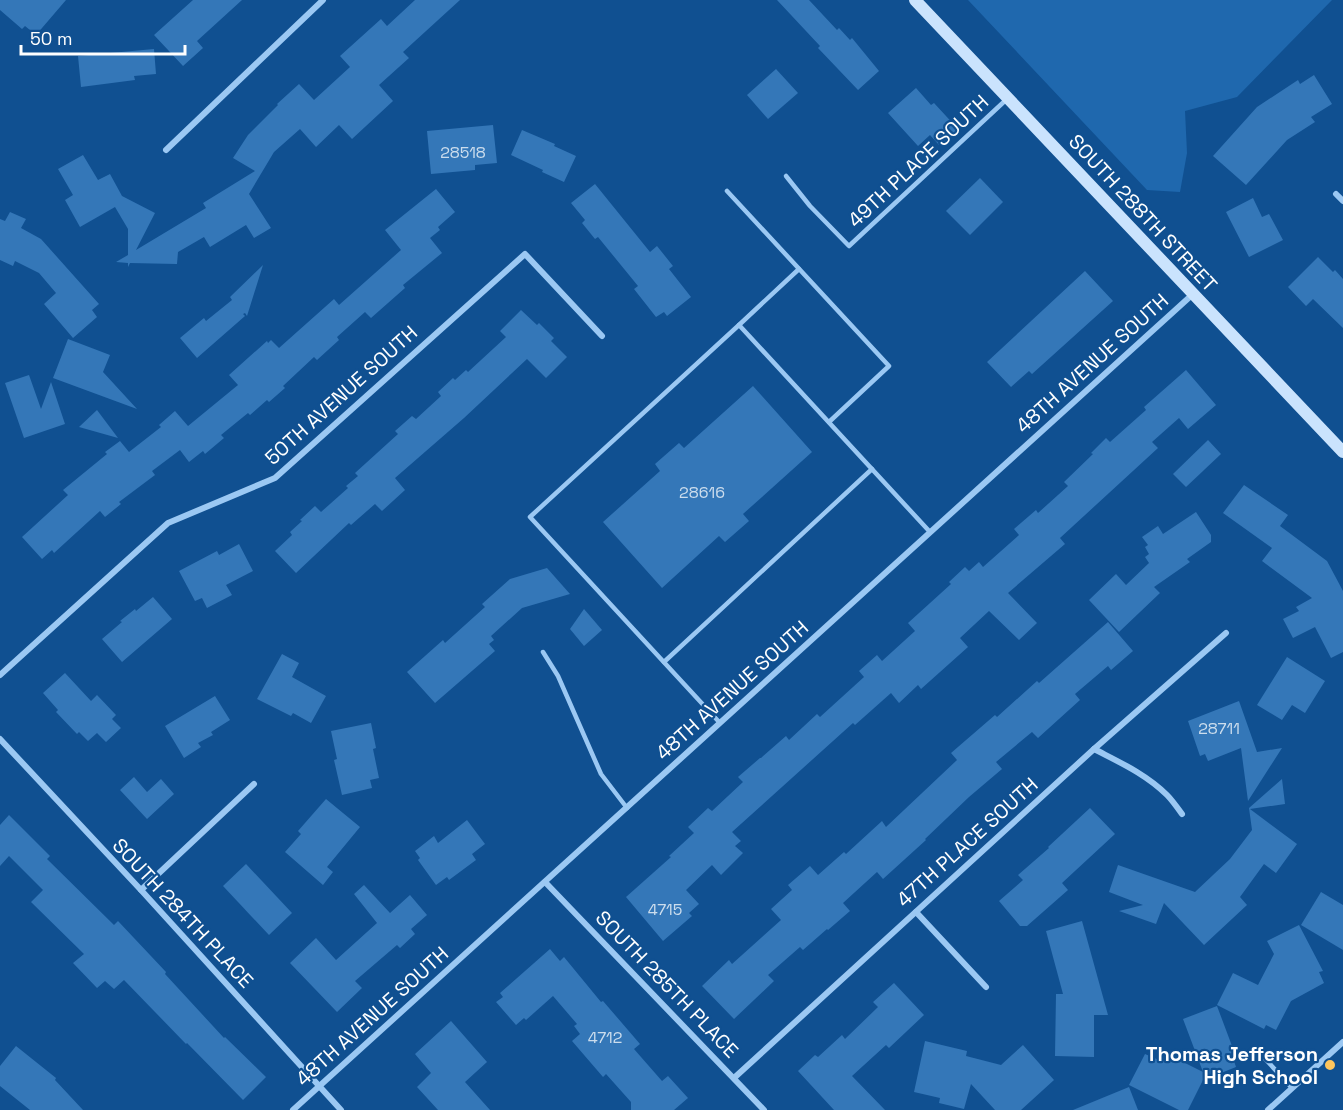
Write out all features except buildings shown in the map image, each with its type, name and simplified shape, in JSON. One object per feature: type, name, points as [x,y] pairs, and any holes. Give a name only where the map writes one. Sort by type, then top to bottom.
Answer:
[{"type":"main road","name":"SOUTH 288TH STREET","points":[[915,0],[1343,452]]},
{"type":"street","points":[[166,150],[323,0]]},
{"type":"street","points":[[1336,194],[1343,201]]},
{"type":"street","name":"50TH AVENUE SOUTH","points":[[0,675],[168,523],[275,478],[525,254],[602,336]]},
{"type":"street","name":"48TH AVENUE SOUTH","points":[[293,1110],[1193,294]]},
{"type":"street","name":"47TH PLACE SOUTH","points":[[734,1078],[1094,749],[1226,633]]},
{"type":"street","name":"SOUTH 284TH PLACE","points":[[0,739],[341,1110]]},
{"type":"street","points":[[1094,749],[1151,781],[1168,796],[1182,814]]},
{"type":"street","points":[[141,890],[254,784]]},
{"type":"street","name":"SOUTH 285TH PLACE","points":[[545,882],[764,1110]]},
{"type":"street","points":[[916,912],[986,987]]},
{"type":"street","points":[[1268,1110],[1343,1042]]},
{"type":"lane","name":"49TH PLACE SOUTH","points":[[786,176],[810,206],[849,246],[1008,98]]},
{"type":"lane","points":[[727,191],[889,366],[829,422]]},
{"type":"lane","points":[[720,723],[530,517],[799,269]]},
{"type":"lane","points":[[739,325],[930,532]]},
{"type":"lane","points":[[664,662],[872,469]]},
{"type":"lane","points":[[543,652],[558,676],[601,774],[627,808]]},
{"type":"lane","points":[[1258,1051],[1292,1088]]},
{"type":"shaded area","points":[[968,0],[1332,0],[1237,97],[1185,111],[1187,153],[1180,192],[1147,190]]},
{"type":"place","name":"Thomas Jefferson High School","points":[[1330,1065]]}]
